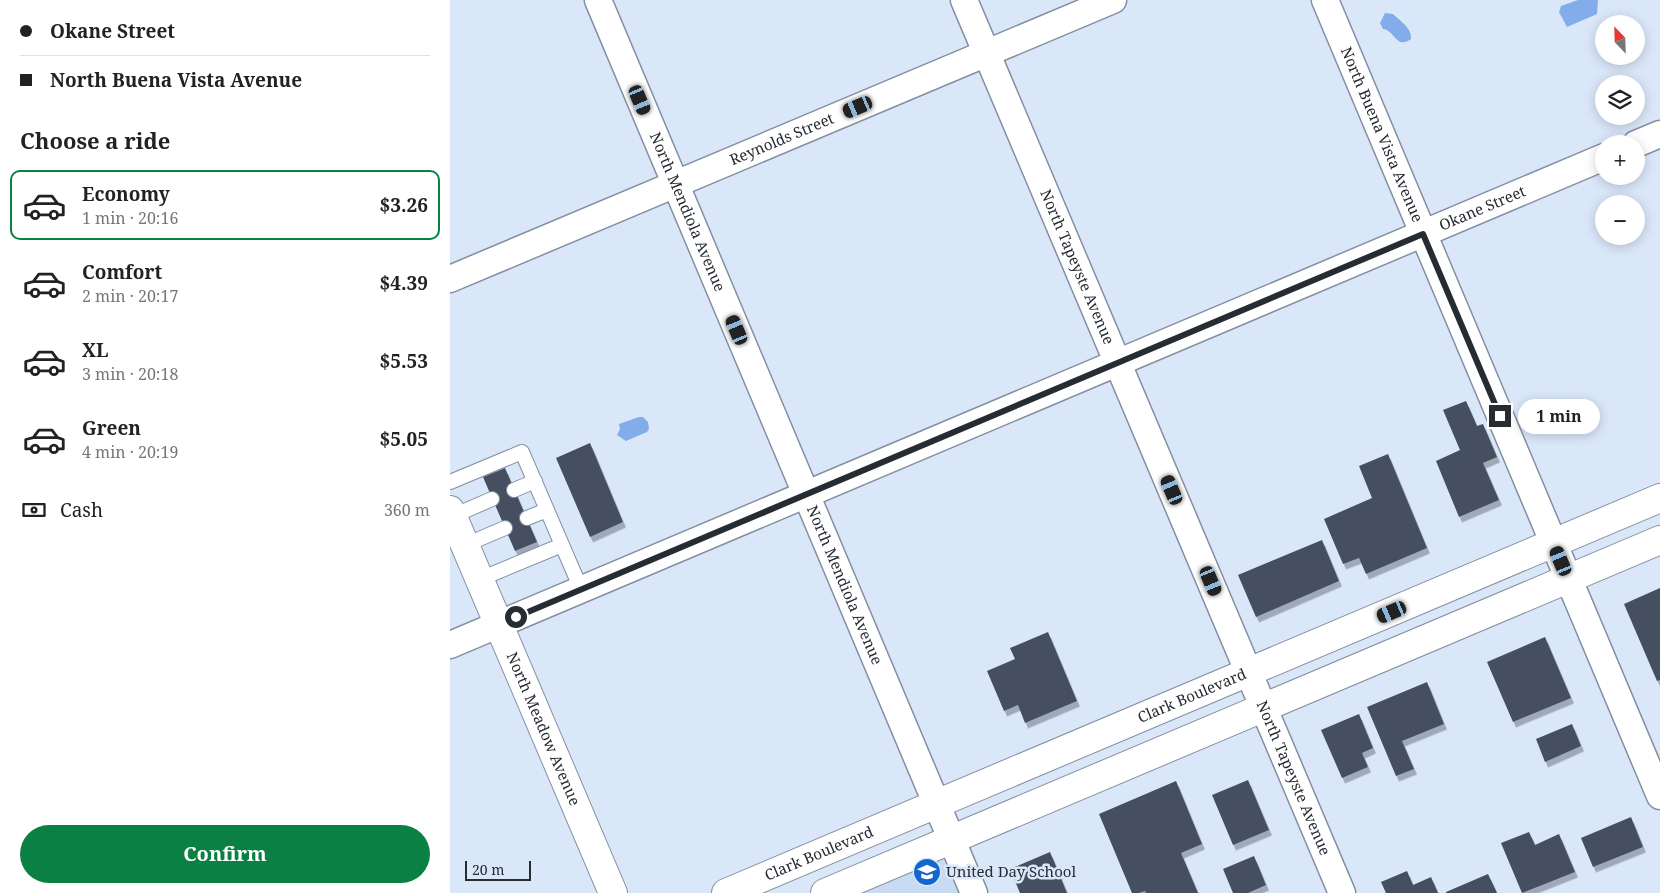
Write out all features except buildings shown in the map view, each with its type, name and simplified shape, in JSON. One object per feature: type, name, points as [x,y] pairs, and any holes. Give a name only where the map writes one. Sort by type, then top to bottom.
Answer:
[{"type":"main road","name":"Clark Boulevard","points":[[726,893],[1660,498]]},
{"type":"main road","name":"North Meadow Avenue","points":[[451,513],[613,893]]},
{"type":"main road","points":[[826,893],[1660,540]]},
{"type":"street","name":"North Mendiola Avenue","points":[[598,0],[974,893]]},
{"type":"street","name":"North Tapeyste Avenue","points":[[964,0],[1342,893]]},
{"type":"street","name":"Reynolds Street","points":[[450,279],[1113,0]]},
{"type":"street","name":"North Buena Vista Avenue","points":[[1324,0],[1660,796]]},
{"type":"street","points":[[1645,140],[1660,134]]},
{"type":"street","name":"Okane Street","points":[[450,645],[1595,161]]},
{"type":"lane","points":[[450,482],[522,452],[581,590]]},
{"type":"lane","points":[[514,490],[534,481]]},
{"type":"lane","points":[[451,513],[492,499]]},
{"type":"lane","points":[[527,518],[547,510]]},
{"type":"lane","points":[[465,545],[505,528]]},
{"type":"lane","points":[[480,579],[562,545]]},
{"type":"shaded area","name":"United Day School","points":[[948,852],[965,893],[847,893]]},
{"type":"water","points":[[1578,0],[1598,0],[1597,14],[1567,27],[1559,12],[1561,6]]},
{"type":"water","points":[[1385,13],[1393,14],[1405,25],[1410,31],[1411,39],[1406,42],[1399,41],[1387,30],[1383,29],[1380,23]]},
{"type":"water","points":[[643,417],[648,422],[649,429],[647,432],[626,441],[617,435],[620,429],[619,424]]},
{"type":"place","name":"United Day School","points":[[927,872]]},
{"type":"route","points":[[516,617],[1423,234],[1500,416]]}]
